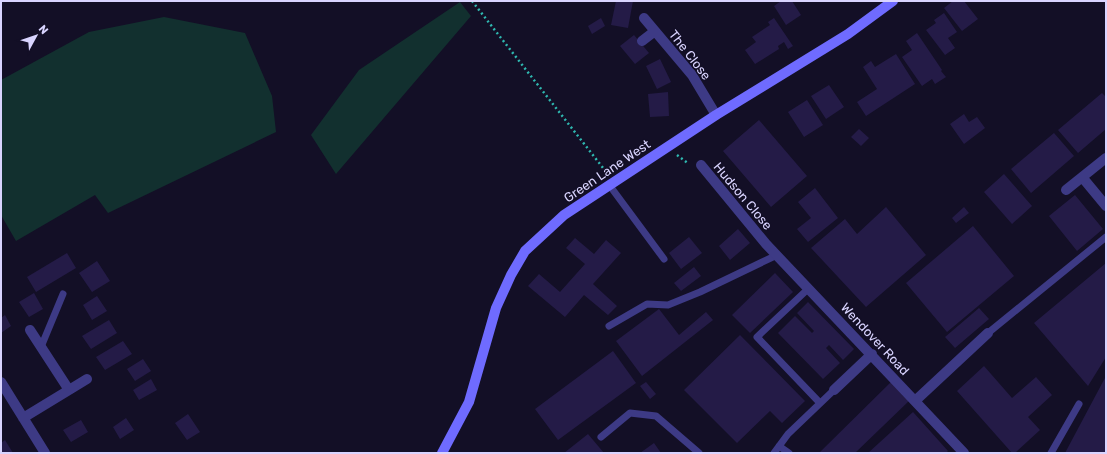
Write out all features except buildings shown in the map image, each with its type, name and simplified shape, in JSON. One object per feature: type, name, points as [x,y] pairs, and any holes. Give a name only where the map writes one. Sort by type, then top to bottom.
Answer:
[{"type":"street","name":"Green Lane West","points":[[442,453],[469,402],[496,308],[511,275],[525,251],[564,215],[612,185],[716,115],[848,34],[893,1]]},
{"type":"street","name":"The Close","points":[[644,18],[692,75],[716,115]]},
{"type":"street","name":"The Close","points":[[642,41],[655,31]]},
{"type":"street","points":[[1066,190],[1106,158]]},
{"type":"street","name":"Hudson Close","points":[[701,165],[766,244]]},
{"type":"street","points":[[1082,177],[1106,206]]},
{"type":"street","name":"Wendover Road","points":[[766,244],[872,354],[963,452]]},
{"type":"street","points":[[30,330],[68,390]]},
{"type":"street","points":[[915,401],[988,333]]},
{"type":"street","points":[[834,390],[872,354]]},
{"type":"street","points":[[24,418],[87,379]]},
{"type":"street","points":[[1,382],[44,453]]},
{"type":"lane","points":[[612,185],[664,259]]},
{"type":"lane","points":[[988,333],[1106,237]]},
{"type":"lane","points":[[609,326],[647,304],[668,305],[700,292],[777,255]]},
{"type":"lane","points":[[808,288],[756,337],[820,403]]},
{"type":"lane","points":[[41,347],[63,294]]},
{"type":"lane","points":[[774,453],[788,434],[834,390]]},
{"type":"lane","points":[[1051,453],[1079,404]]},
{"type":"lane","points":[[600,437],[630,414],[656,416],[699,453]]},
{"type":"lane","points":[[779,446],[789,453]]},
{"type":"path","points":[[472,1],[612,185]]},
{"type":"path","points":[[667,147],[696,169],[701,165]]},
{"type":"green space","points":[[460,2],[471,16],[336,174],[311,135],[359,70]]},
{"type":"green space","points":[[164,17],[245,33],[272,96],[276,132],[108,213],[95,195],[16,241],[1,215],[1,80],[89,32]]}]
